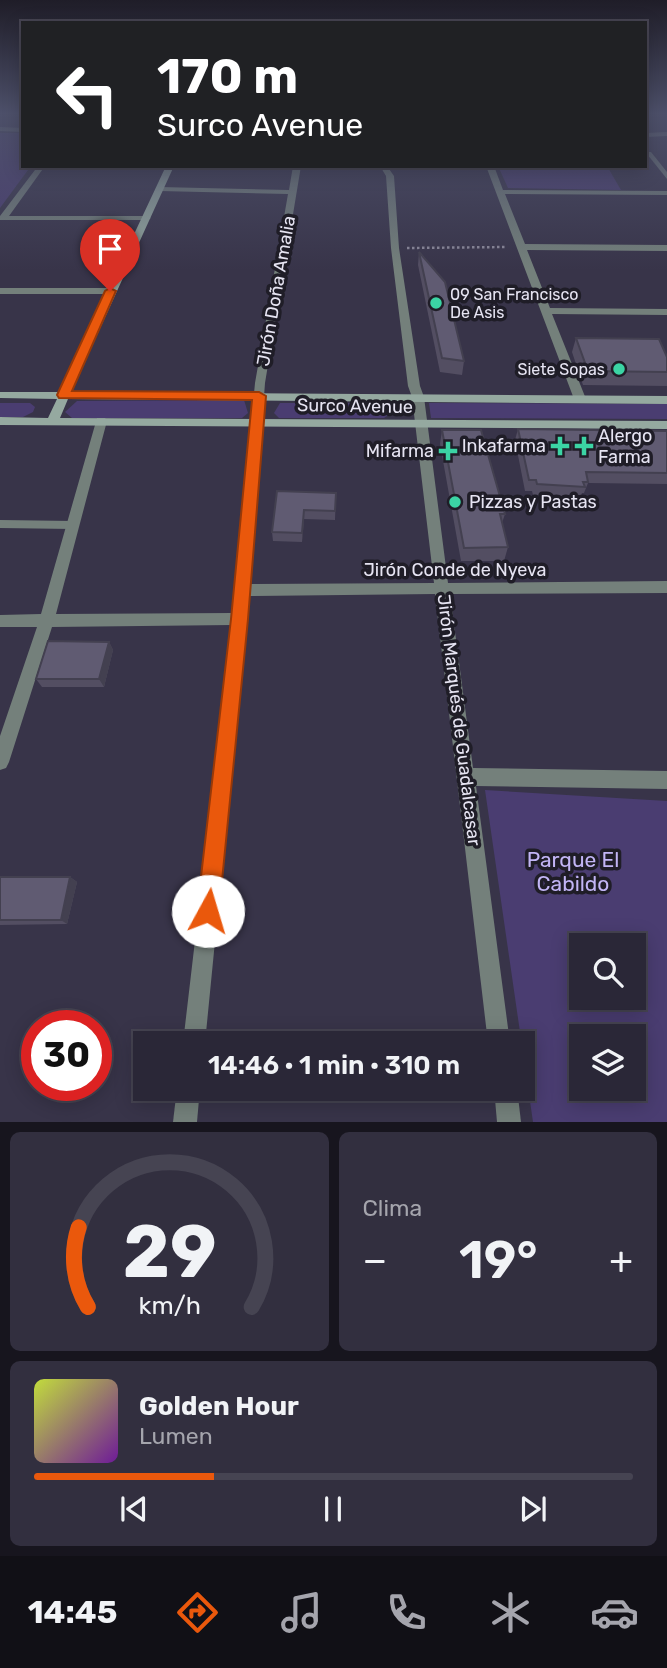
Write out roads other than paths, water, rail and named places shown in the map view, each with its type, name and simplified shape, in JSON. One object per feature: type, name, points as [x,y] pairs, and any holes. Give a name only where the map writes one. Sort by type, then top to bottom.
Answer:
[{"type":"main road","points":[[52,422],[110,291],[169,168]]},
{"type":"main road","name":"Surco Avenue","points":[[0,395],[667,400]]},
{"type":"main road","name":"Surco Avenue","points":[[0,421],[667,425]]},
{"type":"street","points":[[2,218],[40,168]]},
{"type":"street","name":"Jirón Doña Amalia","points":[[195,1031],[243,590],[259,396],[297,168]]},
{"type":"street","name":"Jirón Marqués de Guadalcasar","points":[[384,168],[390,176],[395,248],[422,425],[498,1031]]},
{"type":"street","points":[[491,168],[580,399]]},
{"type":"street","points":[[160,189],[293,192]]},
{"type":"street","points":[[502,192],[667,193]]},
{"type":"street","points":[[2,218],[147,218]]},
{"type":"street","points":[[522,247],[667,248]]},
{"type":"street","points":[[0,291],[110,291]]},
{"type":"street","points":[[545,311],[667,312]]},
{"type":"street","points":[[0,762],[47,620],[101,421]]},
{"type":"street","name":"Jirón Conde de Nyeva","points":[[243,590],[443,591],[667,587]]},
{"type":"street","points":[[0,621],[240,619]]},
{"type":"street","points":[[466,777],[667,780]]},
{"type":"street","points":[[185,1122],[187,1101]]},
{"type":"street","points":[[507,1101],[509,1122]]},
{"type":"lane","points":[[0,524],[73,525]]},
{"type":"place","name":"09 San Francisco De Asis","points":[[436,303]]},
{"type":"place","name":"Siete Sopas","points":[[619,369]]},
{"type":"place","name":"Inkafarma","points":[[560,446]]},
{"type":"place","name":"Alergo Farma","points":[[584,446]]},
{"type":"place","name":"Mifarma","points":[[448,451]]},
{"type":"place","name":"Pizzas y Pastas","points":[[455,502]]},
{"type":"park label","name":"Parque El Cabildo","points":[[573,871]]}]
